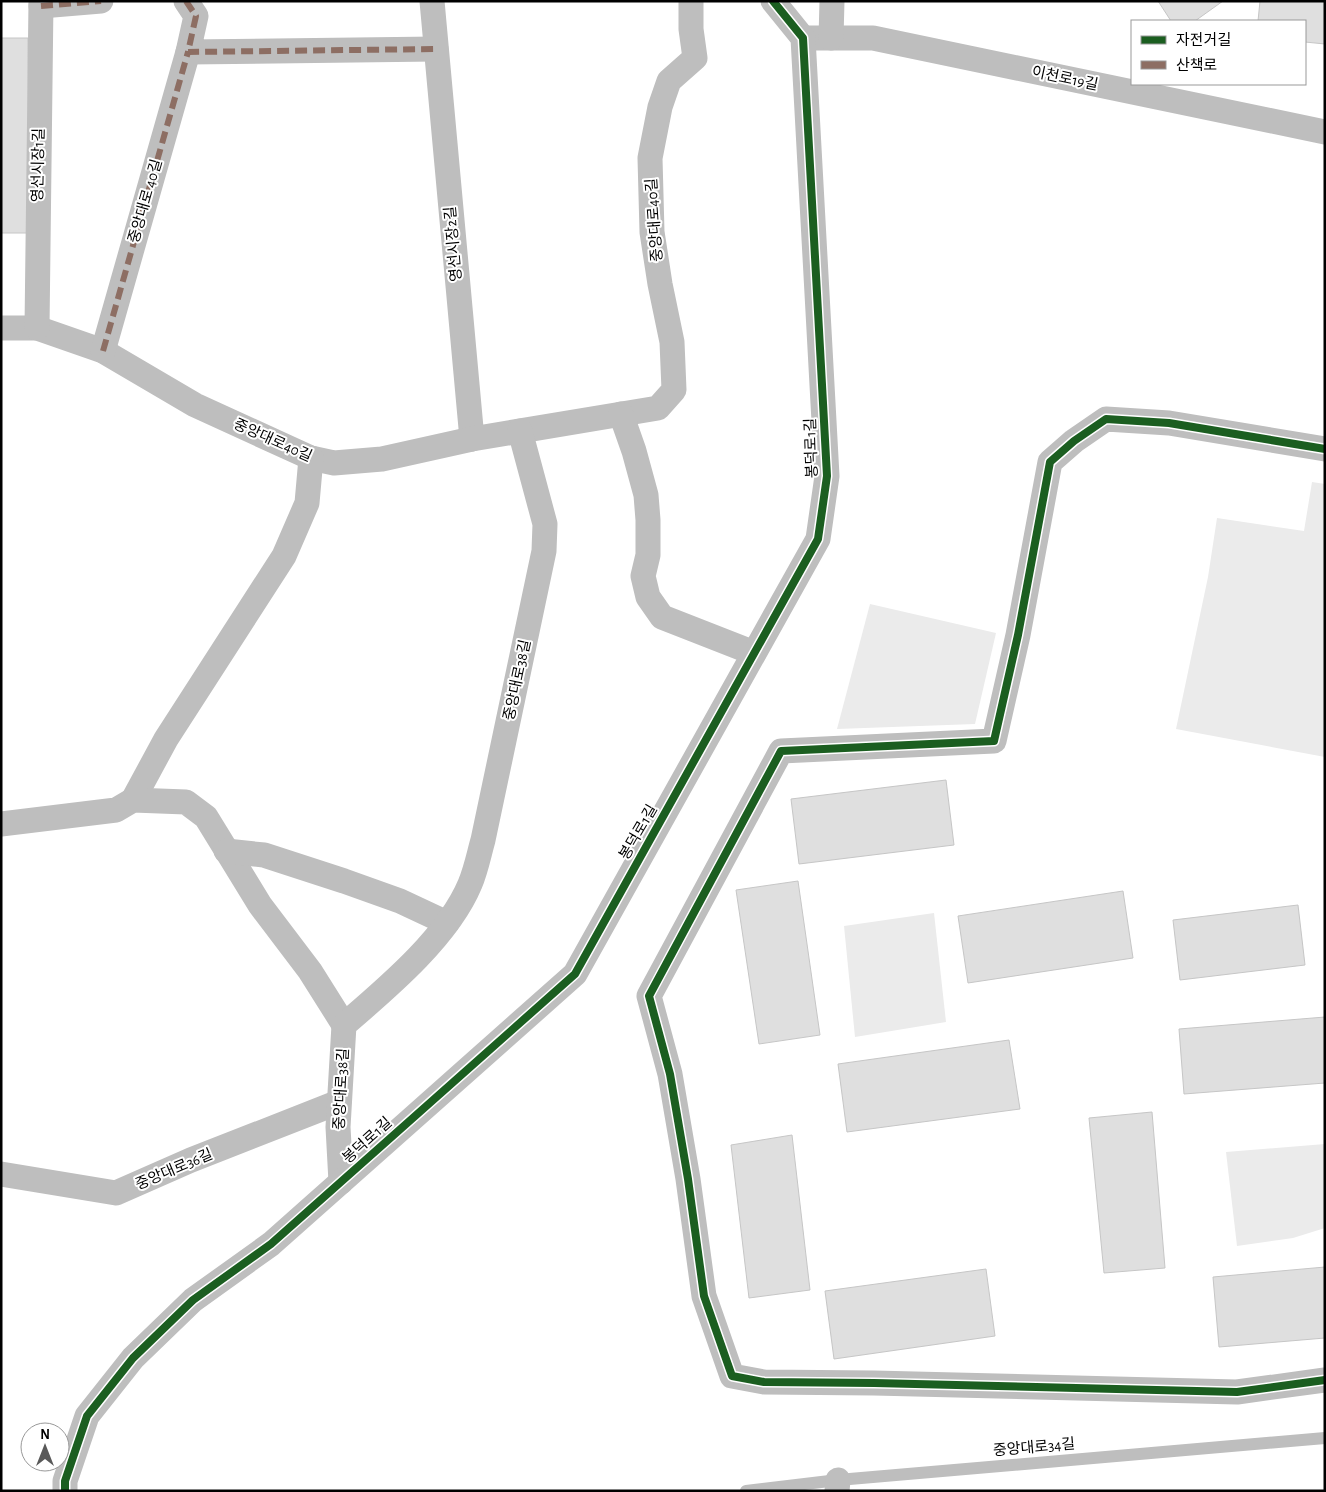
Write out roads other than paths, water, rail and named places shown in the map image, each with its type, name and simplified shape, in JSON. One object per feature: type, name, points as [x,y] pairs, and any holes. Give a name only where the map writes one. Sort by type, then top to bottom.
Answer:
[{"type":"street","points":[[41,3],[101,1]]},
{"type":"street","points":[[186,1],[196,16],[188,52],[436,49]]},
{"type":"street","name":"영선시장2길","points":[[432,1],[445,162],[472,439]]},
{"type":"street","name":"중앙대로40길","points":[[1,328],[37,328],[102,351],[195,405],[311,458],[334,463],[382,459],[520,430],[658,408],[674,390],[672,342],[652,232],[650,158],[660,107],[669,81],[695,58],[691,29],[691,1]]},
{"type":"street","points":[[773,1],[803,38]]},
{"type":"street","points":[[831,38],[832,1]]},
{"type":"street","name":"영선시장1길","points":[[37,328],[41,3]]},
{"type":"street","name":"이천로19길","points":[[803,38],[873,38],[1325,132]]},
{"type":"street","name":"봉덕로1길","points":[[65,1491],[65,1481],[87,1416],[133,1358],[193,1300],[271,1244],[575,974],[818,539],[827,476],[803,38]]},
{"type":"street","name":"중앙대로 40길","points":[[102,351],[188,52]]},
{"type":"street","points":[[621,414],[634,451],[646,495],[648,555],[644,576],[648,597],[662,617],[754,653]]},
{"type":"street","points":[[1325,449],[1168,423],[1106,419],[1074,441],[1050,462],[1018,635],[994,741],[781,751],[649,996],[670,1074],[688,1179],[704,1296],[732,1376],[764,1382],[1237,1392],[1325,1380]]},
{"type":"street","name":"중앙대로38길","points":[[341,1182],[338,1127],[344,1025],[389,986],[428,946],[446,923],[470,884],[483,840],[544,551],[545,524],[520,430]]},
{"type":"street","points":[[1,824],[116,810],[133,800],[176,722],[284,556],[307,503],[311,458]]},
{"type":"street","points":[[133,800],[186,802],[206,817],[260,905],[310,971],[344,1025]]},
{"type":"street","points":[[226,851],[264,855],[344,881],[400,901],[446,923]]},
{"type":"street","name":"중앙대로36길","points":[[1,1174],[116,1193],[191,1160],[339,1102]]},
{"type":"lane","name":"중앙대로34길","points":[[746,1491],[837,1485],[1325,1438]]}]
